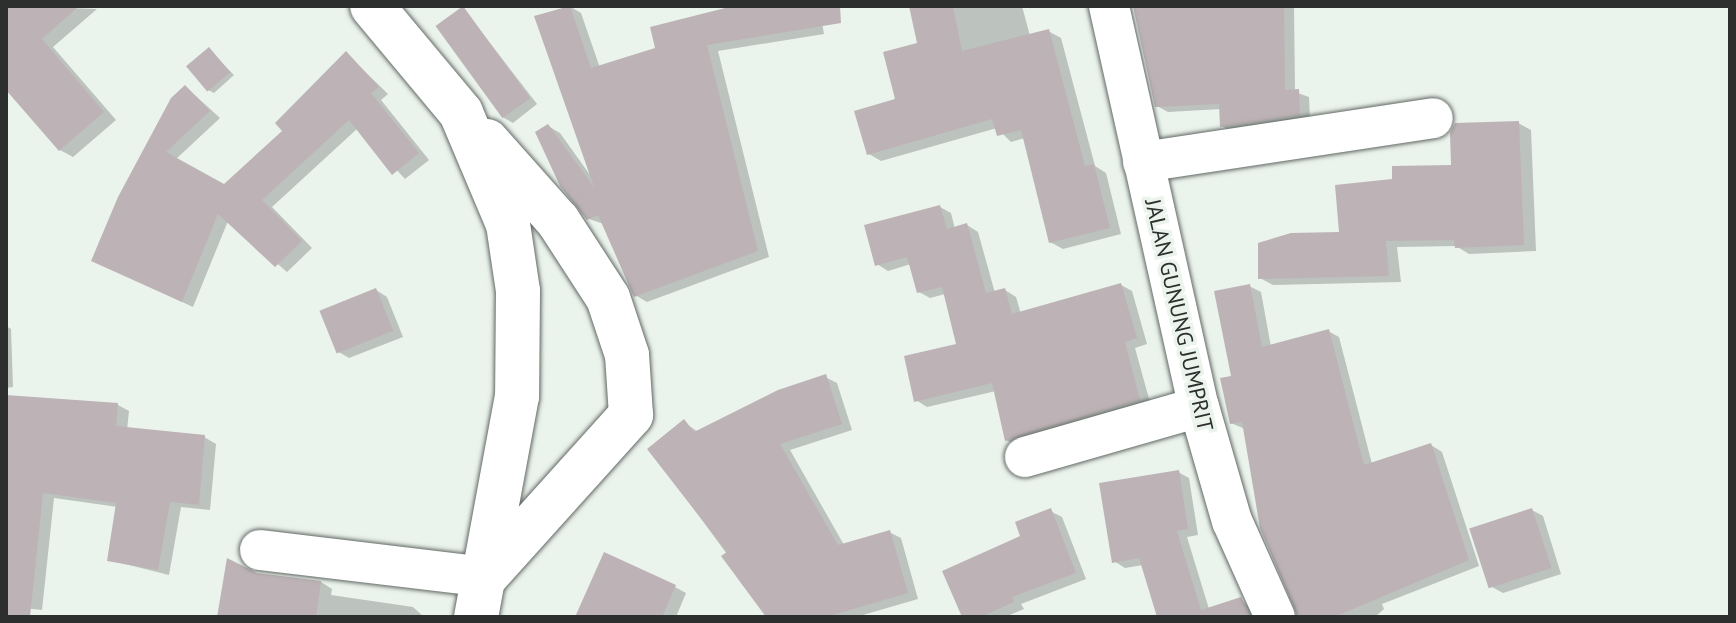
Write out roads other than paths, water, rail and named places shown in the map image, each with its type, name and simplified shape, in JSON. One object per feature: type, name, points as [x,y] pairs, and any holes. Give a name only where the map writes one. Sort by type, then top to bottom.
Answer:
[{"type":"street","points":[[372,6],[461,113],[558,221],[608,298],[627,355],[631,415],[480,597]]},
{"type":"street","name":"JALAN GUNUNG JUMPRIT","points":[[1109,6],[1199,407],[1232,521],[1275,617]]},
{"type":"street","points":[[461,113],[508,224],[518,291],[517,396],[480,597]]},
{"type":"street","points":[[1143,162],[1433,118]]},
{"type":"street","points":[[1025,457],[1199,407]]},
{"type":"street","points":[[260,550],[480,597]]}]
